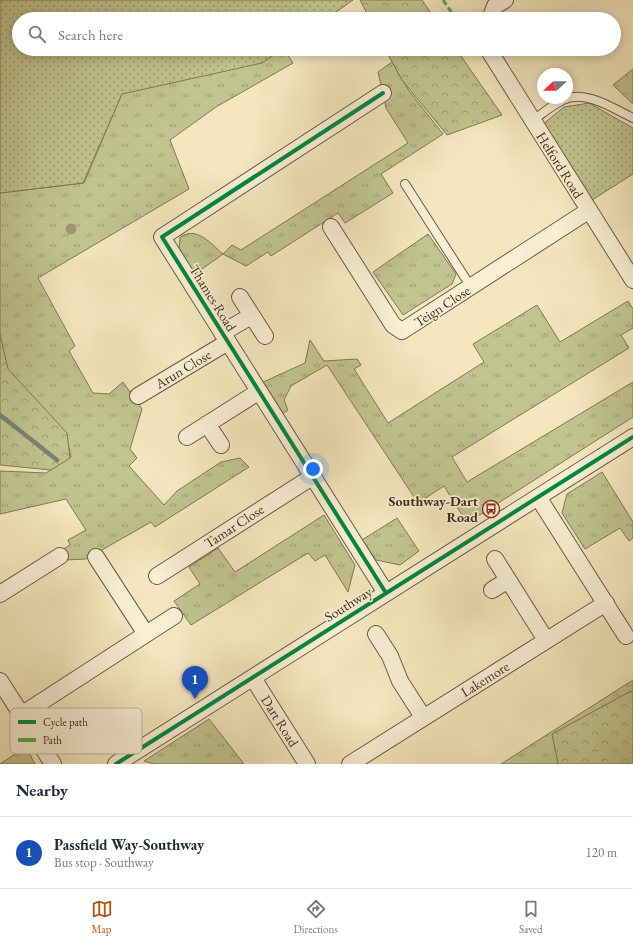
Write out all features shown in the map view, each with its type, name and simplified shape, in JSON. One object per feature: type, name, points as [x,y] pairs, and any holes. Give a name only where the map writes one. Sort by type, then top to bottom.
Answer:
[{"type":"street","points":[[493,12],[495,6],[505,0]]},
{"type":"street","name":"Helford Road","points":[[492,56],[633,280]]},
{"type":"street","name":"Thames Road","points":[[383,93],[162,237],[258,392],[386,593]]},
{"type":"street","name":"Teign Close","points":[[331,227],[393,324],[400,332],[404,331],[588,210]]},
{"type":"street","points":[[240,297],[265,336]]},
{"type":"street","name":"Arun Close","points":[[138,396],[225,337],[251,316]]},
{"type":"street","points":[[186,437],[258,392]]},
{"type":"street","points":[[207,424],[221,445]]},
{"type":"street","name":"Southway","points":[[142,748],[633,437]]},
{"type":"street","name":"Tamar Close","points":[[157,576],[312,477]]},
{"type":"street","points":[[538,497],[626,636]]},
{"type":"street","points":[[0,594],[60,556]]},
{"type":"street","points":[[96,557],[146,634]]},
{"type":"street","points":[[495,559],[546,640]]},
{"type":"street","points":[[492,590],[508,580]]},
{"type":"street","name":"Lakemore","points":[[350,764],[606,603]]},
{"type":"street","points":[[30,708],[174,616]]},
{"type":"street","points":[[376,634],[390,656],[400,681],[423,717]]},
{"type":"street","name":"Dart Road","points":[[253,678],[307,764]]},
{"type":"street","points":[[0,681],[17,708]]},
{"type":"street","points":[[46,754],[52,764]]},
{"type":"street","name":"Southway","points":[[116,764],[132,754]]},
{"type":"lane","points":[[532,120],[564,99],[576,97],[593,99],[633,118]]},
{"type":"lane","points":[[405,184],[471,287]]},
{"type":"green space","points":[[0,0],[353,0],[336,12],[12,12],[12,56],[272,56],[262,63],[122,94],[83,183],[0,193]]},
{"type":"green space","points":[[360,0],[422,0],[430,12],[366,12]]},
{"type":"green space","points":[[256,56],[288,56],[293,63],[216,107],[170,140],[189,189],[38,278],[75,346],[69,351],[93,393],[109,394],[123,382],[142,409],[130,449],[137,458],[129,466],[164,505],[177,491],[221,462],[240,458],[249,467],[155,527],[151,522],[86,559],[66,560],[60,551],[70,545],[68,540],[86,530],[66,499],[0,514],[0,471],[46,473],[71,457],[66,434],[7,369],[0,336],[0,193],[84,183],[122,93]]},
{"type":"green space","points":[[389,56],[461,56],[502,115],[447,135],[402,80]]},
{"type":"green space","points":[[392,62],[409,91],[443,134],[381,174],[393,193],[345,223],[338,213],[271,256],[268,252],[246,266],[223,254],[232,245],[241,250],[408,143],[386,108],[378,72]]},
{"type":"green space","points":[[633,69],[633,104],[613,85]]},
{"type":"green space","points":[[589,103],[633,128],[633,174],[592,200],[543,124],[564,107]]},
{"type":"green space","points":[[192,233],[198,235],[203,237],[223,254],[195,274],[179,251],[180,237]]},
{"type":"green space","points":[[428,234],[456,274],[452,284],[403,315],[373,272]]},
{"type":"green space","points":[[628,301],[633,309],[633,328],[621,335],[629,348],[452,457],[467,482],[633,382],[633,417],[467,523],[444,486],[418,503],[327,365],[291,386],[284,400],[288,410],[281,415],[261,383],[305,363],[310,340],[324,361],[357,359],[361,365],[354,369],[388,423],[484,362],[473,344],[537,305],[560,342]]},
{"type":"green space","points":[[0,334],[8,369],[67,433],[70,458],[51,470],[0,465]]},
{"type":"green space","points":[[602,472],[633,522],[633,538],[629,541],[620,528],[585,549],[562,513],[567,494]]},
{"type":"green space","points":[[324,515],[355,565],[348,592],[325,555],[315,561],[308,553],[191,625],[174,601],[200,584],[189,567],[218,548],[235,572]]},
{"type":"green space","points":[[397,518],[419,551],[400,565],[376,560],[362,540]]},
{"type":"green space","points":[[633,680],[633,764],[501,764]]},
{"type":"green space","points":[[631,691],[633,695],[633,764],[558,764],[552,734]]},
{"type":"green space","points":[[209,719],[244,764],[154,764],[144,761]]},
{"type":"green space","points":[[15,754],[30,754],[35,764],[0,764]]},
{"type":"waterway","points":[[0,415],[57,460]]},
{"type":"marked path","points":[[443,0],[451,12]]},
{"type":"cycle path","points":[[383,93],[162,237],[386,593]]},
{"type":"cycle path","points":[[142,748],[633,437]]},
{"type":"cycle path","points":[[116,764],[132,754]]},
{"type":"place","name":"Southway-Dart Road","points":[[491,509]]},
{"type":"place","name":"Passfield Way-Southway","points":[[195,699]]}]
